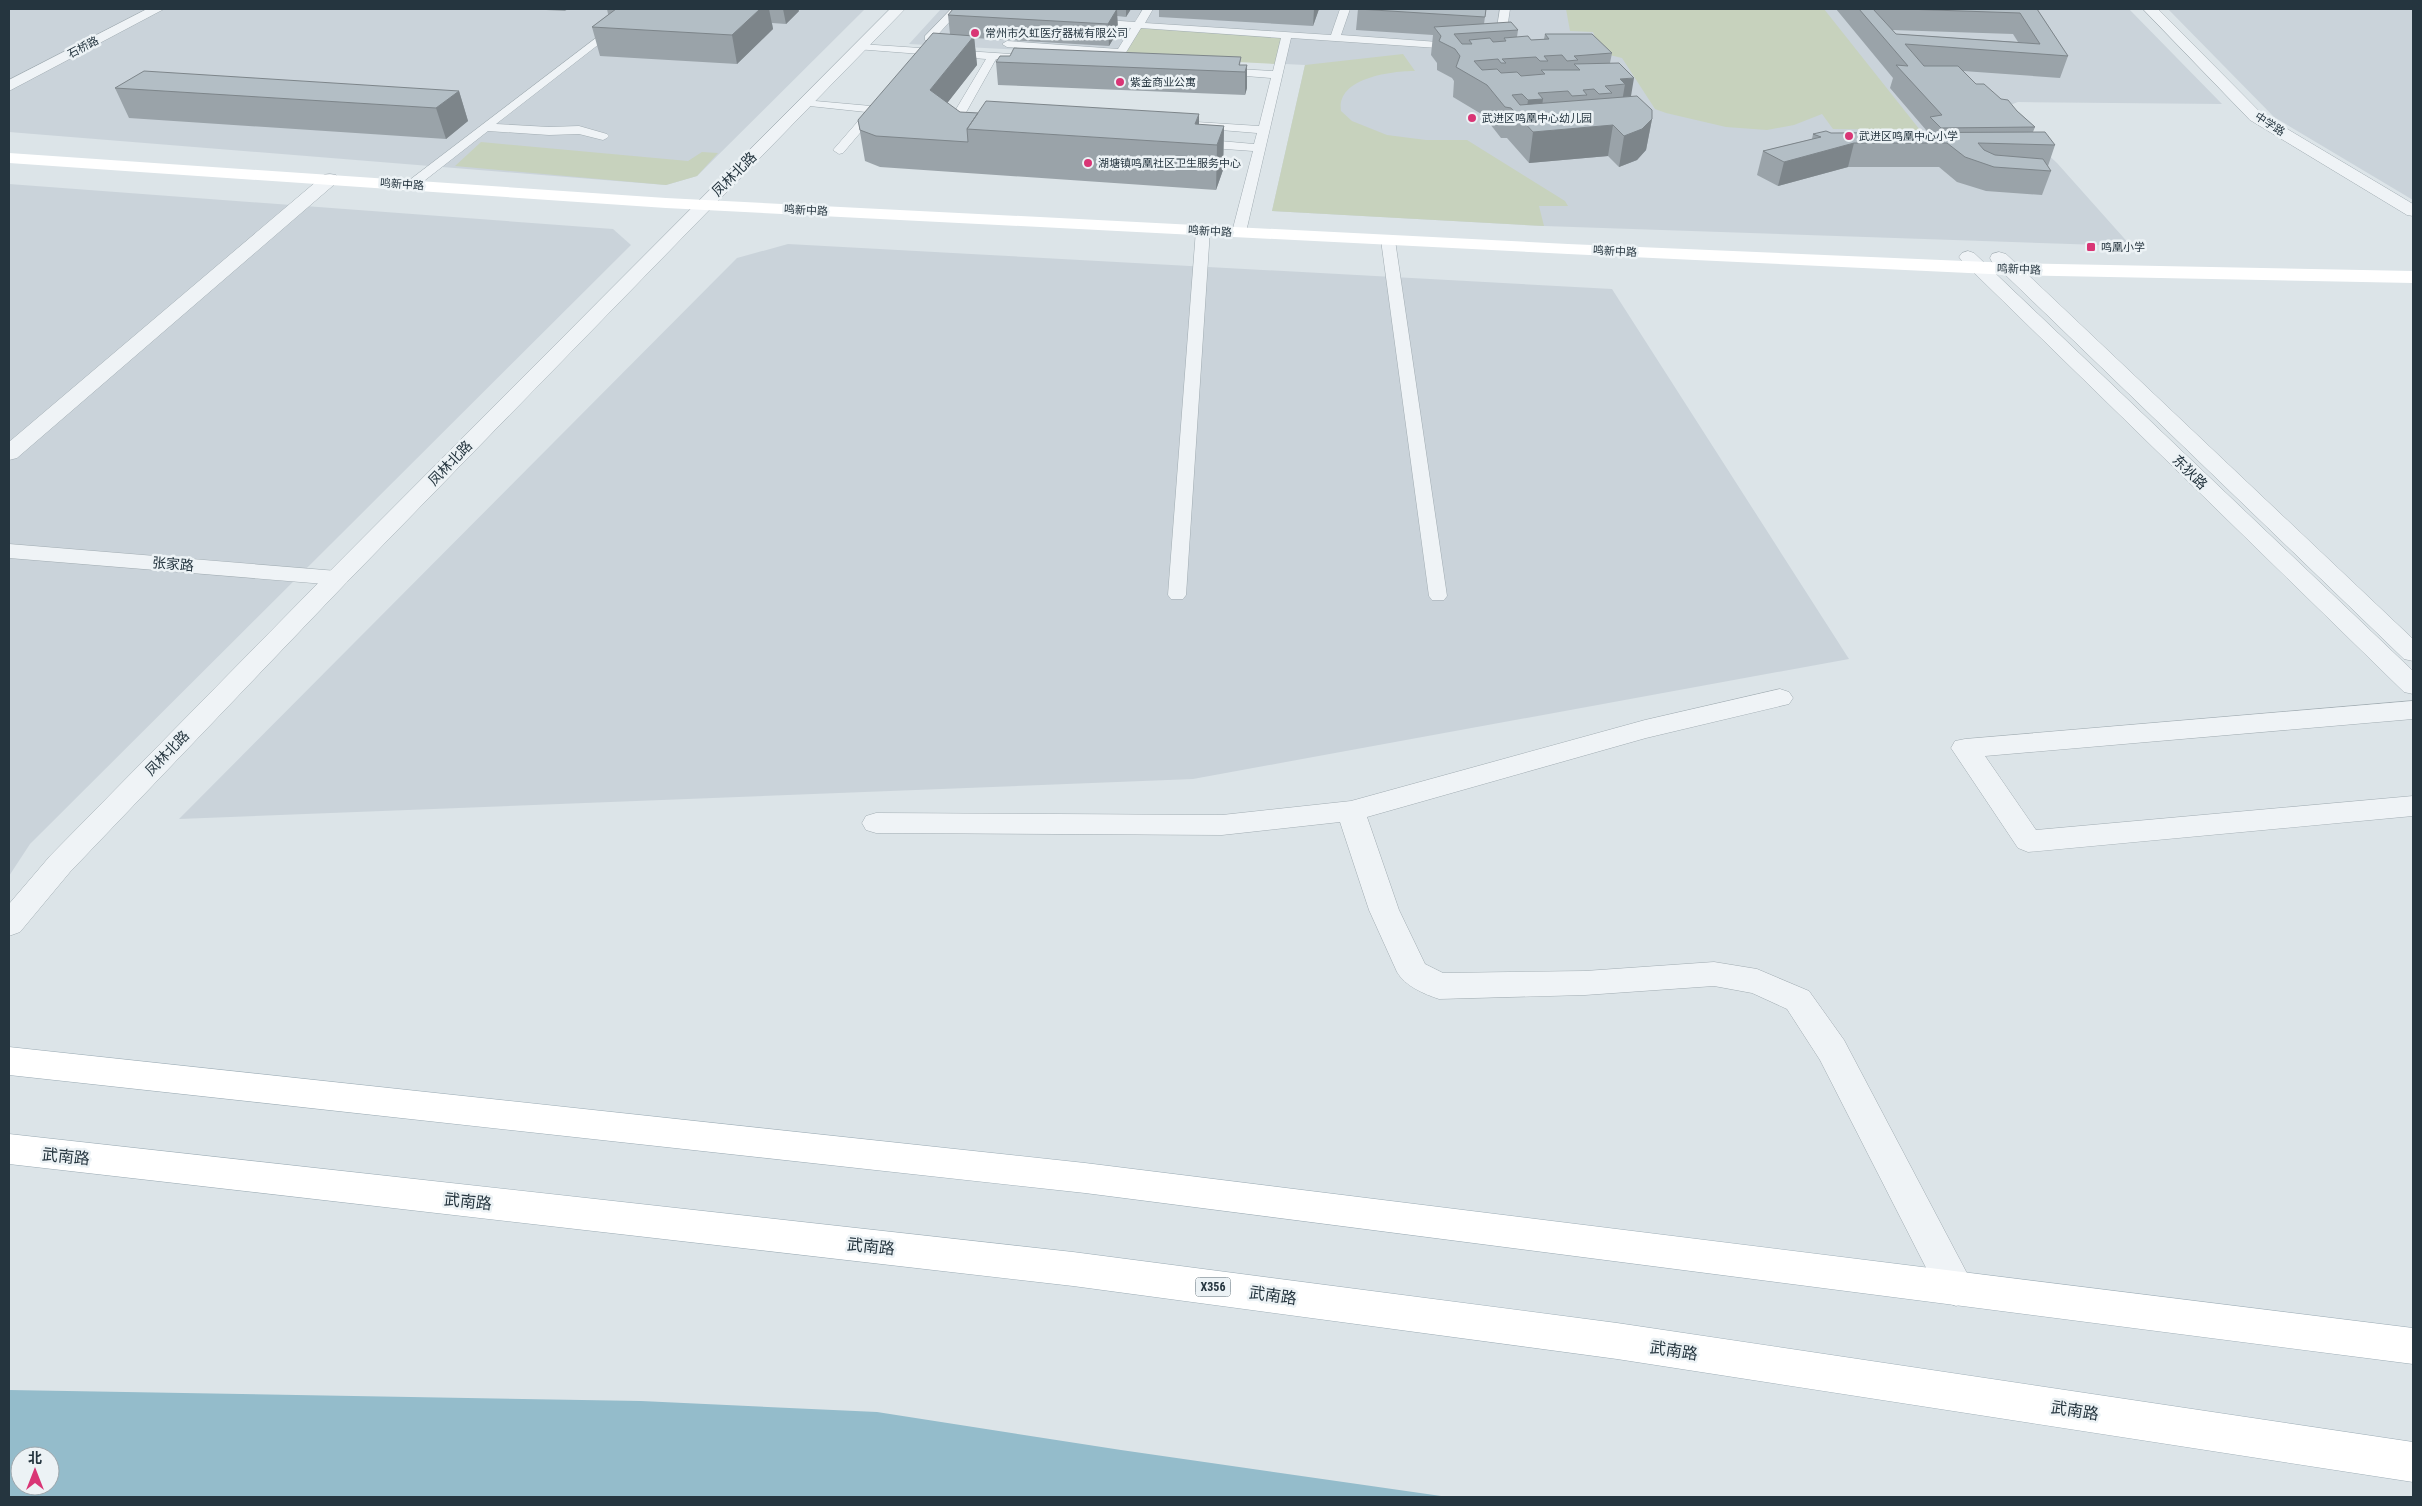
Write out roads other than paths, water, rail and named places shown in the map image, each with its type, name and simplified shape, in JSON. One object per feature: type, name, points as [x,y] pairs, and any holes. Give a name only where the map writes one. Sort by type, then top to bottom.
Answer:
[{"type":"main road","name":"鸣新中路","points":[[9,148],[417,180],[1203,230],[1240,228],[1388,240],[1973,262]]},
{"type":"main road","name":"鸣新中路","points":[[9,158],[330,179],[417,180]]},
{"type":"main road","name":"鸣新中路","points":[[709,199],[1240,228],[2005,264],[2413,277]]},
{"type":"main road","name":"鸣新中路","points":[[2005,264],[2413,268]]},
{"type":"main road","points":[[9,1061],[1085,1178],[2413,1346]]},
{"type":"main road","name":"武南路","points":[[9,1149],[1073,1268],[1617,1341],[2413,1462]]},
{"type":"street","name":"石桥路","points":[[9,86],[157,9]]},
{"type":"street","name":"凤林北路","points":[[9,924],[60,864],[337,578],[898,9]]},
{"type":"street","name":"中学路","points":[[2150,9],[2256,117],[2413,211]]},
{"type":"street","points":[[9,453],[330,179]]},
{"type":"street","name":"东狄路","points":[[1973,262],[2413,686]]},
{"type":"street","name":"东狄路","points":[[2005,264],[2413,653]]},
{"type":"street","name":"张家路","points":[[9,551],[337,578]]},
{"type":"street","points":[[876,823],[1222,825],[1350,811],[1646,729],[1780,698]]},
{"type":"street","points":[[2413,710],[1965,748],[2028,841],[2413,806]]},
{"type":"street","points":[[1350,811],[1384,910],[1404,954],[1414,972],[1439,986],[1586,983],[1714,974],[1757,981],[1798,1000],[1832,1050],[1956,1289]]},
{"type":"lane","points":[[996,43],[1121,52],[1148,9]]},
{"type":"lane","points":[[1335,38],[1345,9]]},
{"type":"lane","points":[[1079,22],[1438,45],[1500,42],[1505,9]]},
{"type":"lane","points":[[939,39],[929,38],[956,12]]},
{"type":"lane","points":[[417,180],[624,20]]},
{"type":"lane","points":[[1240,228],[1287,34]]},
{"type":"lane","points":[[860,47],[1042,59]]},
{"type":"lane","points":[[911,66],[923,51]]},
{"type":"lane","points":[[988,128],[968,127],[961,112],[993,56]]},
{"type":"lane","points":[[1209,70],[1278,75]]},
{"type":"lane","points":[[839,150],[886,95]]},
{"type":"lane","points":[[804,104],[902,112]]},
{"type":"lane","points":[[1187,124],[1264,130]]},
{"type":"lane","points":[[485,127],[548,131],[579,130],[603,136]]},
{"type":"lane","points":[[1182,142],[1260,148]]},
{"type":"lane","points":[[1177,595],[1203,230]]},
{"type":"lane","points":[[1388,240],[1438,596]]},
{"type":"water","points":[[9,1390],[641,1401],[877,1412],[1121,1450],[1448,1497],[9,1497]]},
{"type":"place","name":"常州市久虹医疗器械有限公司","points":[[975,33]]},
{"type":"place","name":"紫金商业公寓","points":[[1120,82]]},
{"type":"place","name":"武进区鸣凰中心幼儿园","points":[[1472,118]]},
{"type":"place","name":"武进区鸣凰中心小学","points":[[1849,136]]},
{"type":"place","name":"湖塘镇鸣凰社区卫生服务中心","points":[[1088,163]]},
{"type":"place","name":"鸣凰小学","points":[[2091,247]]}]
